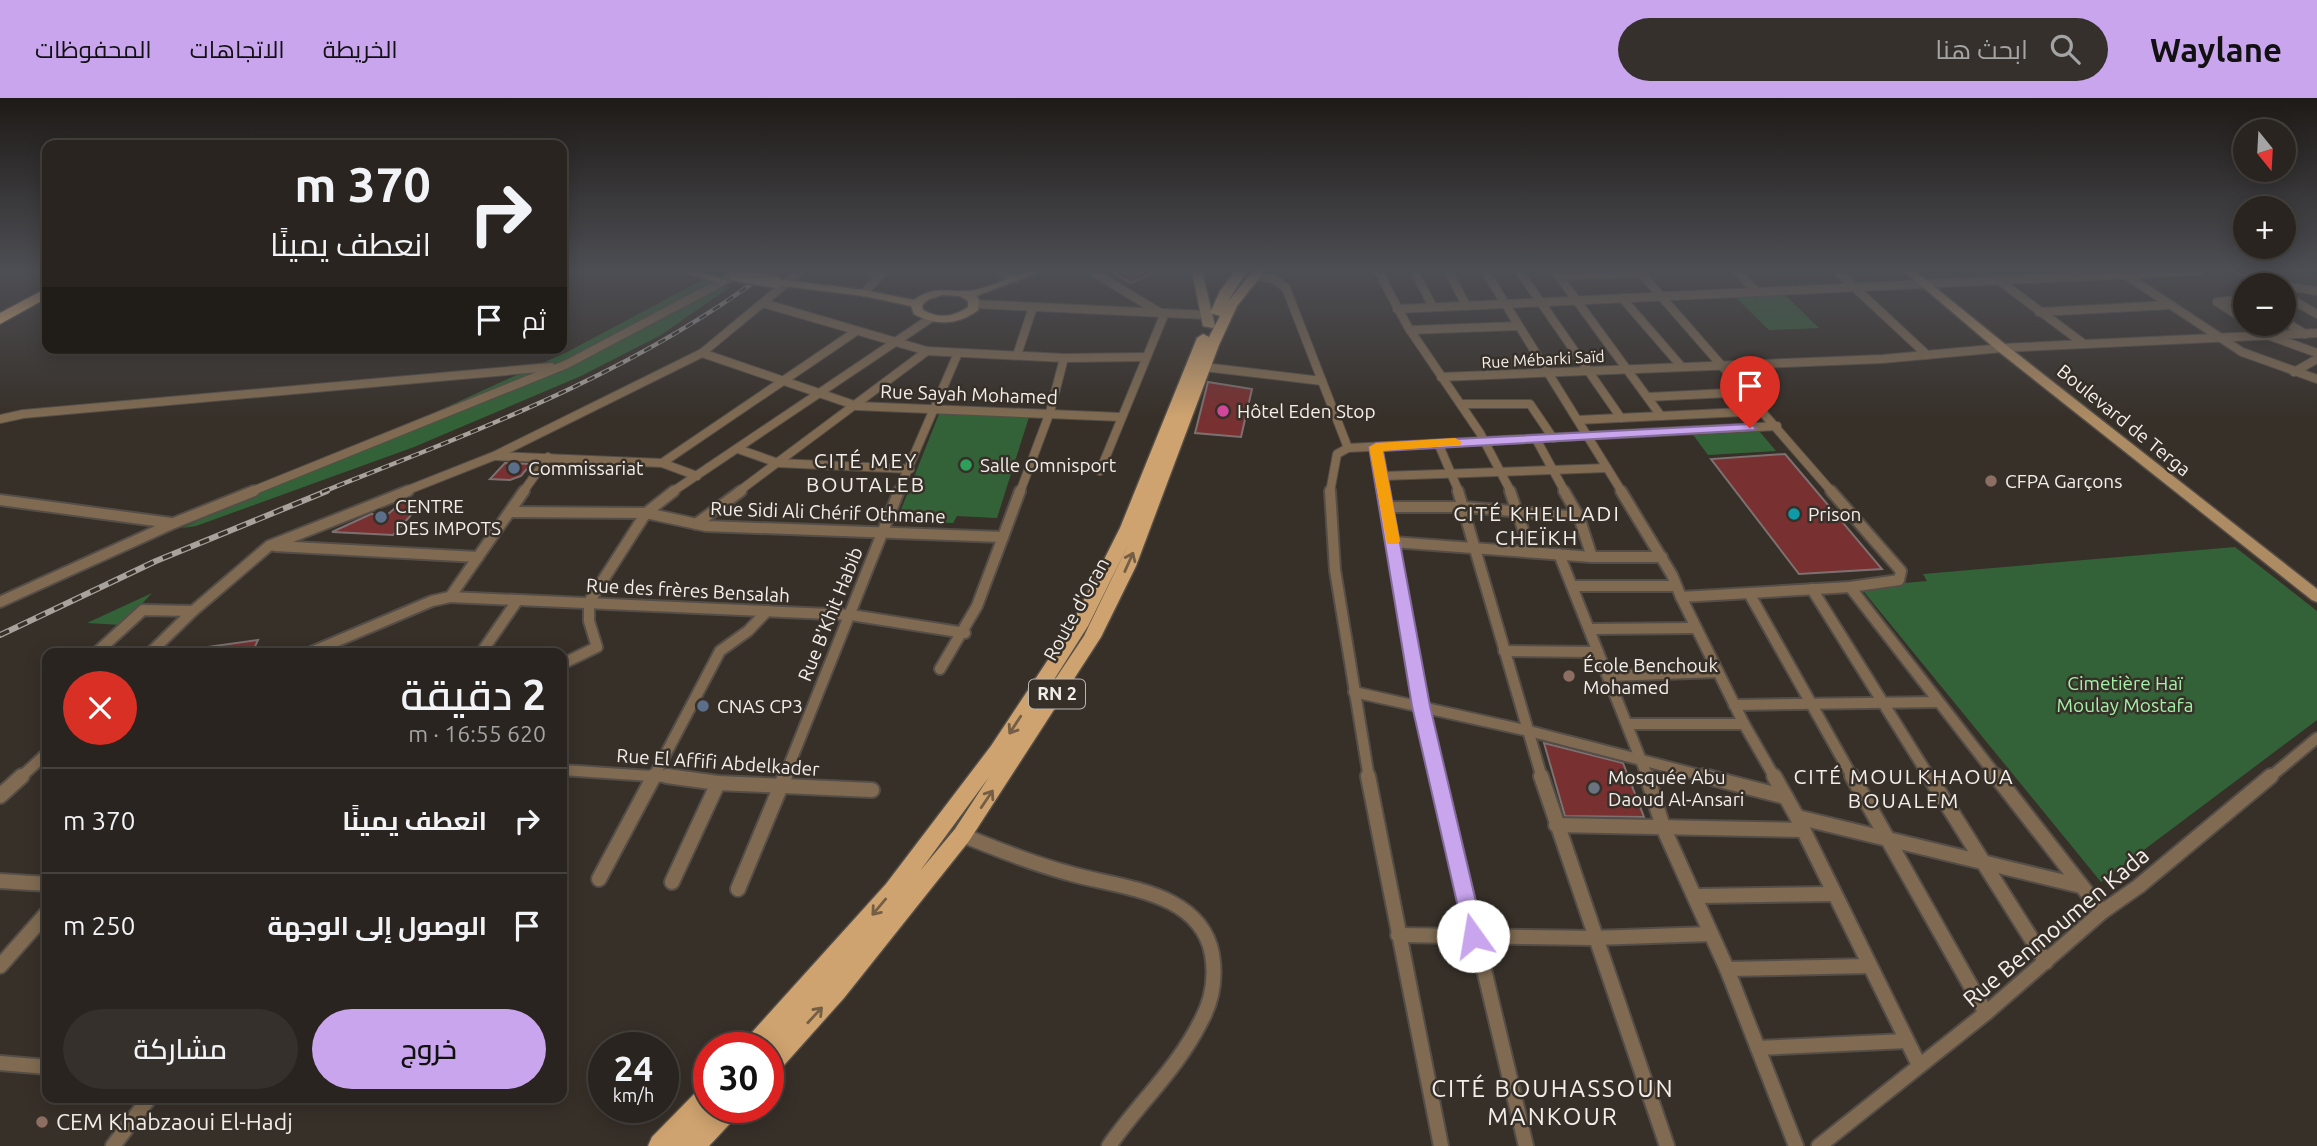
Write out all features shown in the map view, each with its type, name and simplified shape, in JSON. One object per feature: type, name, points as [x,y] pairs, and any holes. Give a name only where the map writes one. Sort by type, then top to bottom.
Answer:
[{"type":"main road","name":"Route d'Oran","points":[[768,1032],[902,880],[998,751],[1079,626],[1128,528],[1208,320]]},
{"type":"main road","name":"Route d'Oran","points":[[784,1048],[836,991],[962,835],[1092,637],[1128,566],[1225,320]]},
{"type":"main road","points":[[661,1146],[693,1113]]},
{"type":"main road","points":[[692,1146],[714,1123]]},
{"type":"street","points":[[0,602],[174,523],[567,365],[648,320]]},
{"type":"street","points":[[155,648],[269,545],[494,456],[702,354],[743,320]]},
{"type":"street","points":[[817,320],[927,351],[1064,358],[1144,357]]},
{"type":"street","points":[[567,662],[597,648],[589,621],[589,602],[646,513],[696,476],[928,320]]},
{"type":"street","points":[[1017,355],[1029,320]]},
{"type":"street","points":[[1100,471],[1144,357],[1162,320]]},
{"type":"street","points":[[1298,320],[1348,447]]},
{"type":"street","points":[[1404,320],[1487,441],[1521,510],[1530,550]]},
{"type":"street","points":[[1514,320],[1662,557],[1734,705],[1800,823],[1920,1065]]},
{"type":"street","points":[[1551,320],[1621,418]]},
{"type":"street","points":[[1590,320],[1661,416]]},
{"type":"street","points":[[1641,320],[1681,366]]},
{"type":"street","points":[[1573,586],[1750,594],[1850,587],[1899,580],[1901,571],[1682,320]]},
{"type":"street","points":[[1890,320],[1927,355]]},
{"type":"street","name":"Boulevard de Terga","points":[[1968,320],[2317,597]]},
{"type":"street","points":[[2050,320],[2084,344]]},
{"type":"street","points":[[2193,320],[2249,356],[2317,379]]},
{"type":"street","points":[[1410,330],[1518,326]]},
{"type":"street","points":[[2296,328],[2305,334]]},
{"type":"street","points":[[662,463],[855,332]]},
{"type":"street","name":"Rue Mébarki Saïd","points":[[2296,335],[2317,333]]},
{"type":"street","points":[[2270,336],[2317,353]]},
{"type":"street","name":"Rue Mébarki Saïd","points":[[1441,377],[2270,336]]},
{"type":"street","points":[[696,524],[927,351]]},
{"type":"street","name":"Rue Sayah Mohamed","points":[[702,354],[857,406],[936,407],[1121,417]]},
{"type":"street","name":"Rue B'Khit Habib","points":[[738,889],[851,615],[881,533],[958,354]]},
{"type":"street","points":[[940,669],[965,633],[986,591],[1003,537],[1051,412],[1064,358]]},
{"type":"street","points":[[2294,372],[2317,359]]},
{"type":"street","points":[[0,421],[34,413],[567,365]]},
{"type":"street","points":[[1204,368],[1322,381]]},
{"type":"street","points":[[1648,397],[1747,392]]},
{"type":"street","points":[[1461,404],[1530,404],[1553,438]]},
{"type":"street","points":[[1578,420],[1763,411]]},
{"type":"street","points":[[1441,1146],[1398,935],[1354,692],[1334,557],[1330,486],[1337,454],[1348,447],[1777,426]]},
{"type":"street","points":[[1536,439],[1579,517],[1592,556]]},
{"type":"street","points":[[1438,443],[1465,507],[1472,547],[1556,825],[1667,1146]]},
{"type":"street","points":[[1376,447],[1421,706],[1473,936],[1526,1146]]},
{"type":"street","points":[[738,449],[778,463],[910,469]]},
{"type":"street","points":[[494,456],[662,463],[696,476]]},
{"type":"street","points":[[321,648],[432,601],[450,597],[548,457]]},
{"type":"street","points":[[1383,476],[1607,468]]},
{"type":"street","points":[[0,500],[174,523]]},
{"type":"street","points":[[1388,507],[1465,507],[1579,517]]},
{"type":"street","name":"Rue Sidi Ali Chérif Othmane","points":[[512,512],[646,513],[696,524],[1003,537]]},
{"type":"street","points":[[1393,542],[1592,556],[1662,557]]},
{"type":"street","points":[[269,545],[478,556]]},
{"type":"street","points":[[1559,554],[1643,763],[1663,827],[1727,969],[1796,1146]]},
{"type":"street","points":[[1850,587],[2102,912]]},
{"type":"street","points":[[1812,590],[2046,962]]},
{"type":"street","points":[[1750,594],[1986,1013]]},
{"type":"street","name":"Rue des frères Bensalah","points":[[450,597],[851,615],[965,633]]},
{"type":"street","points":[[484,648],[517,601]]},
{"type":"street","points":[[101,648],[143,610],[193,611]]},
{"type":"street","points":[[599,880],[720,651],[748,631],[767,611]]},
{"type":"street","points":[[1589,629],[1696,628]]},
{"type":"street","points":[[1504,651],[1598,652]]},
{"type":"street","points":[[1609,676],[1718,672]]},
{"type":"street","points":[[1354,692],[1529,732],[1643,763],[1786,797]]},
{"type":"street","points":[[1734,705],[1938,702]]},
{"type":"street","points":[[1628,724],[1744,724]]},
{"type":"street","name":"Rue Benmoumen Kada","points":[[1819,1146],[1986,1013],[2102,912],[2139,886],[2317,738]]},
{"type":"street","points":[[0,796],[42,758]]},
{"type":"street","name":"Rue El Affifi Abdelkader","points":[[567,770],[653,774],[718,783],[872,790]]},
{"type":"street","points":[[672,883],[718,783]]},
{"type":"street","points":[[1556,825],[1663,827],[1800,823],[1889,838],[2081,886]]},
{"type":"street","points":[[962,835],[1073,875],[1168,902],[1186,911],[1202,930],[1212,950],[1216,971],[1212,996],[1201,1022],[1109,1146]]},
{"type":"street","points":[[0,881],[42,884]]},
{"type":"street","points":[[1696,896],[1833,894]]},
{"type":"street","points":[[0,966],[42,918]]},
{"type":"street","points":[[1398,935],[1594,938],[1710,934]]},
{"type":"street","points":[[1727,969],[1869,966]]},
{"type":"street","points":[[1758,1048],[1906,1041]]},
{"type":"street","points":[[0,1063],[42,1067]]},
{"type":"street","points":[[113,1146],[145,1103]]},
{"type":"green space","points":[[627,320],[683,320],[661,335],[581,376],[414,447],[196,526],[182,528],[567,354]]},
{"type":"green space","points":[[1759,320],[1811,320],[1819,328],[1769,330]]},
{"type":"green space","name":"Salle Omnisport","points":[[941,409],[1030,414],[997,518],[957,516],[953,523],[896,522]]},
{"type":"green space","points":[[1754,425],[1776,451],[1708,455],[1688,428]]},
{"type":"green space","name":"Cimetière Haï Moulay Mostafa","points":[[2235,547],[2317,611],[2317,720],[2101,882],[1860,587],[1927,581],[1923,574]]},
{"type":"green space","points":[[152,593],[122,625],[87,623]]},
{"type":"building","name":"Hôtel Eden Stop","points":[[1208,382],[1252,389],[1241,437],[1195,433]]},
{"type":"building","name":"Prison","points":[[1785,454],[1882,569],[1799,574],[1711,459]]},
{"type":"building","name":"Commissariat","points":[[505,463],[531,464],[521,476],[510,480],[490,479]]},
{"type":"building","name":"CENTRE DES IMPOTS","points":[[402,502],[422,503],[393,535],[332,532],[371,514],[387,515]]},
{"type":"building","points":[[258,640],[254,648],[207,647]]},
{"type":"building","name":"Mosquée Abu Daoud Al-Ansari","points":[[1544,743],[1623,763],[1644,817],[1565,816]]},
{"type":"railway","points":[[322,492],[439,446],[553,396],[664,340],[696,320]]},
{"type":"railway","points":[[0,635],[156,561],[327,491]]},
{"type":"slow traffic","points":[[1393,541],[1376,447],[1455,442]]},
{"type":"place","name":"Hôtel Eden Stop","points":[[1223,411]]},
{"type":"place","name":"Salle Omnisport","points":[[966,465]]},
{"type":"place","name":"Commissariat","points":[[514,468]]},
{"type":"place","name":"CFPA Garçons","points":[[1991,481]]},
{"type":"place","name":"Prison","points":[[1794,514]]},
{"type":"place","name":"CENTRE DES IMPOTS","points":[[381,517]]},
{"type":"place","name":"École Benchouk Mohamed","points":[[1569,676]]},
{"type":"place","name":"CNAS CP3","points":[[703,706]]},
{"type":"place","name":"Mosquée Abu Daoud Al-Ansari","points":[[1594,788]]},
{"type":"place","name":"CEM Khabzaoui El-Hadj","points":[[42,1122]]},
{"type":"district","name":"CITÉ MEY BOUTALEB","points":[[866,473]]},
{"type":"district","name":"CITÉ KHELLADI CHEÏKH","points":[[1537,526]]},
{"type":"district","name":"CITÉ MOULKHAOUA BOUALEM","points":[[1904,789]]},
{"type":"district","name":"CITÉ BOUHASSOUN MANKOUR","points":[[1553,1103]]},
{"type":"route","points":[[1473,936],[1421,706],[1376,447],[1750,428]]}]
